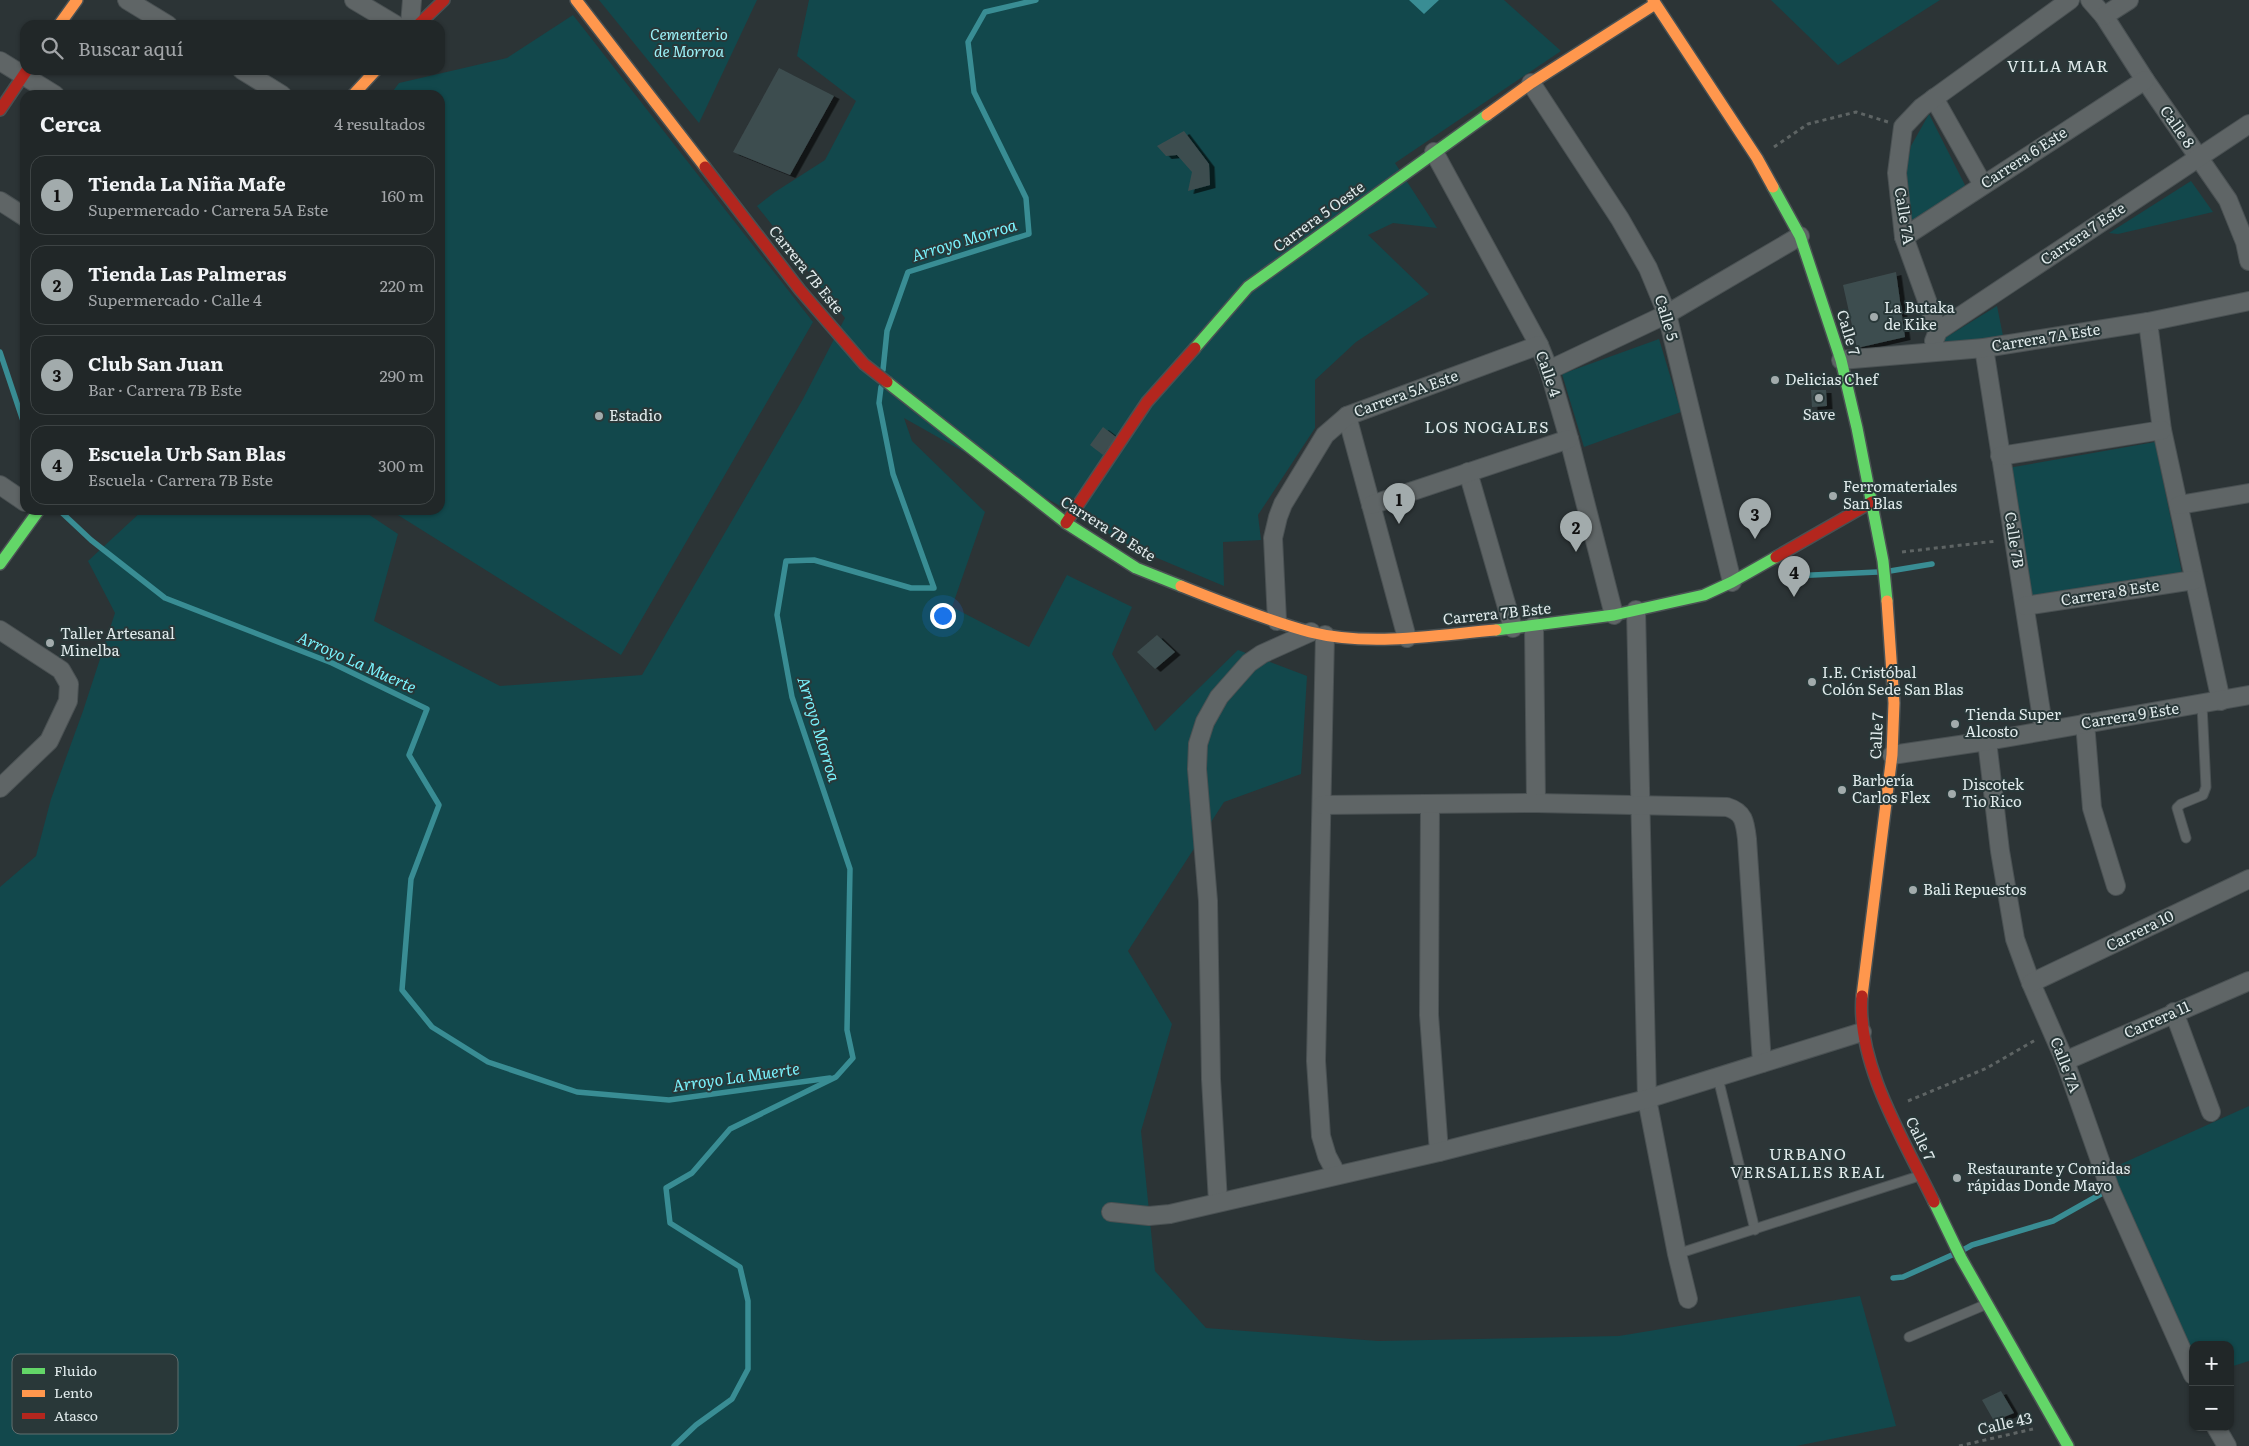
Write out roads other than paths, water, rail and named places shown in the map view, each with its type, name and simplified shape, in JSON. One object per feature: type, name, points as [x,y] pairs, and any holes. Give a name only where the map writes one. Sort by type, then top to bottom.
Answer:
[{"type":"street","points":[[63,20],[77,0]]},
{"type":"street","points":[[127,0],[160,20]]},
{"type":"street","points":[[354,0],[388,20]]},
{"type":"street","points":[[410,20],[412,0]]},
{"type":"street","points":[[423,20],[444,0]]},
{"type":"street","name":"Carrera 7B Este","points":[[576,0],[800,290],[864,364],[1066,523],[1136,568],[1216,600],[1318,633],[1359,638],[1407,638],[1534,626],[1614,615],[1704,595],[1732,582],[1872,502]]},
{"type":"street","points":[[1983,185],[1934,98],[2070,0]]},
{"type":"street","name":"Calle 8","points":[[2090,0],[2104,16],[2145,80],[2228,200],[2245,242],[2249,261]]},
{"type":"street","points":[[2104,16],[2129,0]]},
{"type":"street","name":"Carrera 5 Oeste","points":[[1066,523],[1147,402],[1248,288],[1530,83],[1654,2]]},
{"type":"street","name":"Calle 7","points":[[1654,2],[1756,158],[1800,236],[1841,360],[1872,502],[1885,579],[1894,703],[1892,755],[1862,999],[1862,1032],[1871,1066],[1889,1109],[1955,1247],[2068,1446]]},
{"type":"street","points":[[0,61],[20,71]]},
{"type":"street","points":[[0,110],[24,75]]},
{"type":"street","points":[[28,75],[48,90]]},
{"type":"street","points":[[250,75],[274,90]]},
{"type":"street","points":[[358,90],[371,75]]},
{"type":"street","name":"Carrera 6 Este","points":[[1904,237],[2145,80]]},
{"type":"street","name":"Calle 5","points":[[1530,83],[1620,219],[1648,268],[1667,314],[1732,582]]},
{"type":"street","name":"Calle 7A","points":[[1934,98],[1922,107],[1903,127],[1897,173],[1904,237],[1938,331]]},
{"type":"street","name":"Carrera 7 Este","points":[[1938,331],[2249,124]]},
{"type":"street","name":"Calle 4","points":[[1434,152],[1539,345],[1549,370],[1569,439],[1614,615]]},
{"type":"street","points":[[0,201],[20,214]]},
{"type":"street","points":[[1549,370],[1667,314],[1800,236]]},
{"type":"street","name":"Carrera 7A Este","points":[[1841,360],[1984,348],[2148,322],[2249,301]]},
{"type":"street","points":[[2148,322],[2162,430],[2221,701]]},
{"type":"street","points":[[1930,353],[1938,331]]},
{"type":"street","name":"Carrera 5A Este","points":[[1277,620],[1273,538],[1278,516],[1283,504],[1325,435],[1346,416],[1539,345]]},
{"type":"street","name":"Calle 7B","points":[[1984,348],[2044,731]]},
{"type":"street","points":[[1346,416],[1407,638]]},
{"type":"street","points":[[2000,456],[2162,430]]},
{"type":"street","points":[[1371,505],[1569,439]]},
{"type":"street","points":[[1468,472],[1513,628]]},
{"type":"street","points":[[0,485],[20,499]]},
{"type":"street","points":[[2179,505],[2249,493]]},
{"type":"street","points":[[0,564],[34,515]]},
{"type":"street","name":"Carrera 8 Este","points":[[2025,606],[2194,580]]},
{"type":"street","points":[[1636,610],[1647,1099],[1677,1254],[1688,1299]]},
{"type":"street","points":[[1534,626],[1536,803]]},
{"type":"street","points":[[0,630],[61,670],[69,684],[68,702],[49,741],[0,788]]},
{"type":"street","points":[[1218,1202],[1211,1079],[1208,901],[1197,769],[1198,744],[1205,722],[1220,697],[1249,663],[1262,654],[1318,633],[1322,805],[1316,1061],[1318,1107],[1322,1136],[1327,1156],[1338,1175]]},
{"type":"street","name":"Carrera 9 Este","points":[[1892,755],[1988,741],[2202,705],[2249,695]]},
{"type":"street","points":[[2086,723],[2092,808],[2116,886]]},
{"type":"street","name":"Calle 7A","points":[[1988,741],[2000,851],[2015,939],[2031,983],[2065,1061],[2110,1189],[2189,1366]]},
{"type":"street","points":[[1322,805],[1536,803],[1727,807],[1736,810],[1742,815],[1747,838],[1762,1063]]},
{"type":"street","points":[[1430,804],[1428,1015],[1438,1152]]},
{"type":"street","name":"Carrera 10","points":[[2031,983],[2249,879]]},
{"type":"street","name":"Carrera 11","points":[[2065,1061],[2249,981]]},
{"type":"street","points":[[2174,1012],[2211,1112]]},
{"type":"street","points":[[1111,1212],[1149,1216],[1170,1214],[1438,1152],[1647,1099],[1862,1032]]},
{"type":"street","points":[[2218,1431],[2227,1446]]},
{"type":"lane","points":[[2186,838],[2178,808],[2181,804],[2204,795],[2206,787],[2202,705]]},
{"type":"lane","points":[[1718,1078],[1755,1230]]},
{"type":"lane","points":[[1677,1254],[1921,1175]]},
{"type":"lane","points":[[1909,1337],[1987,1304]]},
{"type":"waterway","name":"Arroyo Morroa","points":[[883,370],[887,331],[908,272],[1029,234],[1026,198],[974,92],[968,42],[985,12],[1036,0]]},
{"type":"waterway","name":"Arroyo La Muerte","points":[[0,352],[20,412]]},
{"type":"waterway","name":"Arroyo Morroa","points":[[674,1446],[696,1425],[732,1399],[748,1369],[748,1301],[740,1267],[670,1223],[666,1188],[692,1173],[730,1129],[836,1077],[853,1058],[847,1030],[850,869],[792,697],[777,615],[786,561],[814,560],[911,588],[934,588],[893,474],[879,403],[881,387]]},
{"type":"waterway","name":"Arroyo La Muerte","points":[[64,515],[91,540],[165,598],[332,663],[427,709],[409,755],[439,805],[411,879],[402,990],[432,1027],[488,1062],[577,1092],[669,1100],[830,1078]]},
{"type":"waterway","points":[[1890,571],[1932,564]]},
{"type":"waterway","points":[[1791,576],[1878,572]]},
{"type":"waterway","points":[[1963,1250],[1972,1245],[2053,1221],[2108,1190]]},
{"type":"waterway","points":[[1893,1278],[1903,1277],[1952,1255]]},
{"type":"place","name":"La Butaka de Kike","points":[[1874,317]]},
{"type":"place","name":"Delicias Chef","points":[[1775,380]]},
{"type":"place","name":"Save","points":[[1819,398]]},
{"type":"place","name":"Estadio","points":[[599,416]]},
{"type":"place","name":"Ferromateriales San Blas","points":[[1833,496]]},
{"type":"place","name":"Tienda La Niña Mafe","points":[[1399,524]]},
{"type":"place","name":"Club San Juan","points":[[1755,539]]},
{"type":"place","name":"Tienda Las Palmeras","points":[[1576,552]]},
{"type":"place","name":"Escuela Urb San Blas","points":[[1794,597]]},
{"type":"place","name":"Taller Artesanal Minelba","points":[[50,643]]},
{"type":"place","name":"I.E. Cristóbal Colón Sede San Blas","points":[[1812,682]]},
{"type":"place","name":"Tienda Super Alcosto","points":[[1955,724]]},
{"type":"place","name":"Barbería Carlos Flex","points":[[1842,790]]},
{"type":"place","name":"Discotek Tio Rico","points":[[1952,794]]},
{"type":"place","name":"Bali Repuestos","points":[[1913,890]]},
{"type":"place","name":"Restaurante y Comidas rápidas Donde Mayo","points":[[1957,1178]]},
{"type":"district","name":"VILLA MAR","points":[[2058,66]]},
{"type":"district","name":"LOS NOGALES","points":[[1487,427]]},
{"type":"district","name":"URBANO VERSALLES REAL","points":[[1808,1163]]},
{"type":"park label","name":"Cementerio de Morroa","points":[[689,44]]}]
